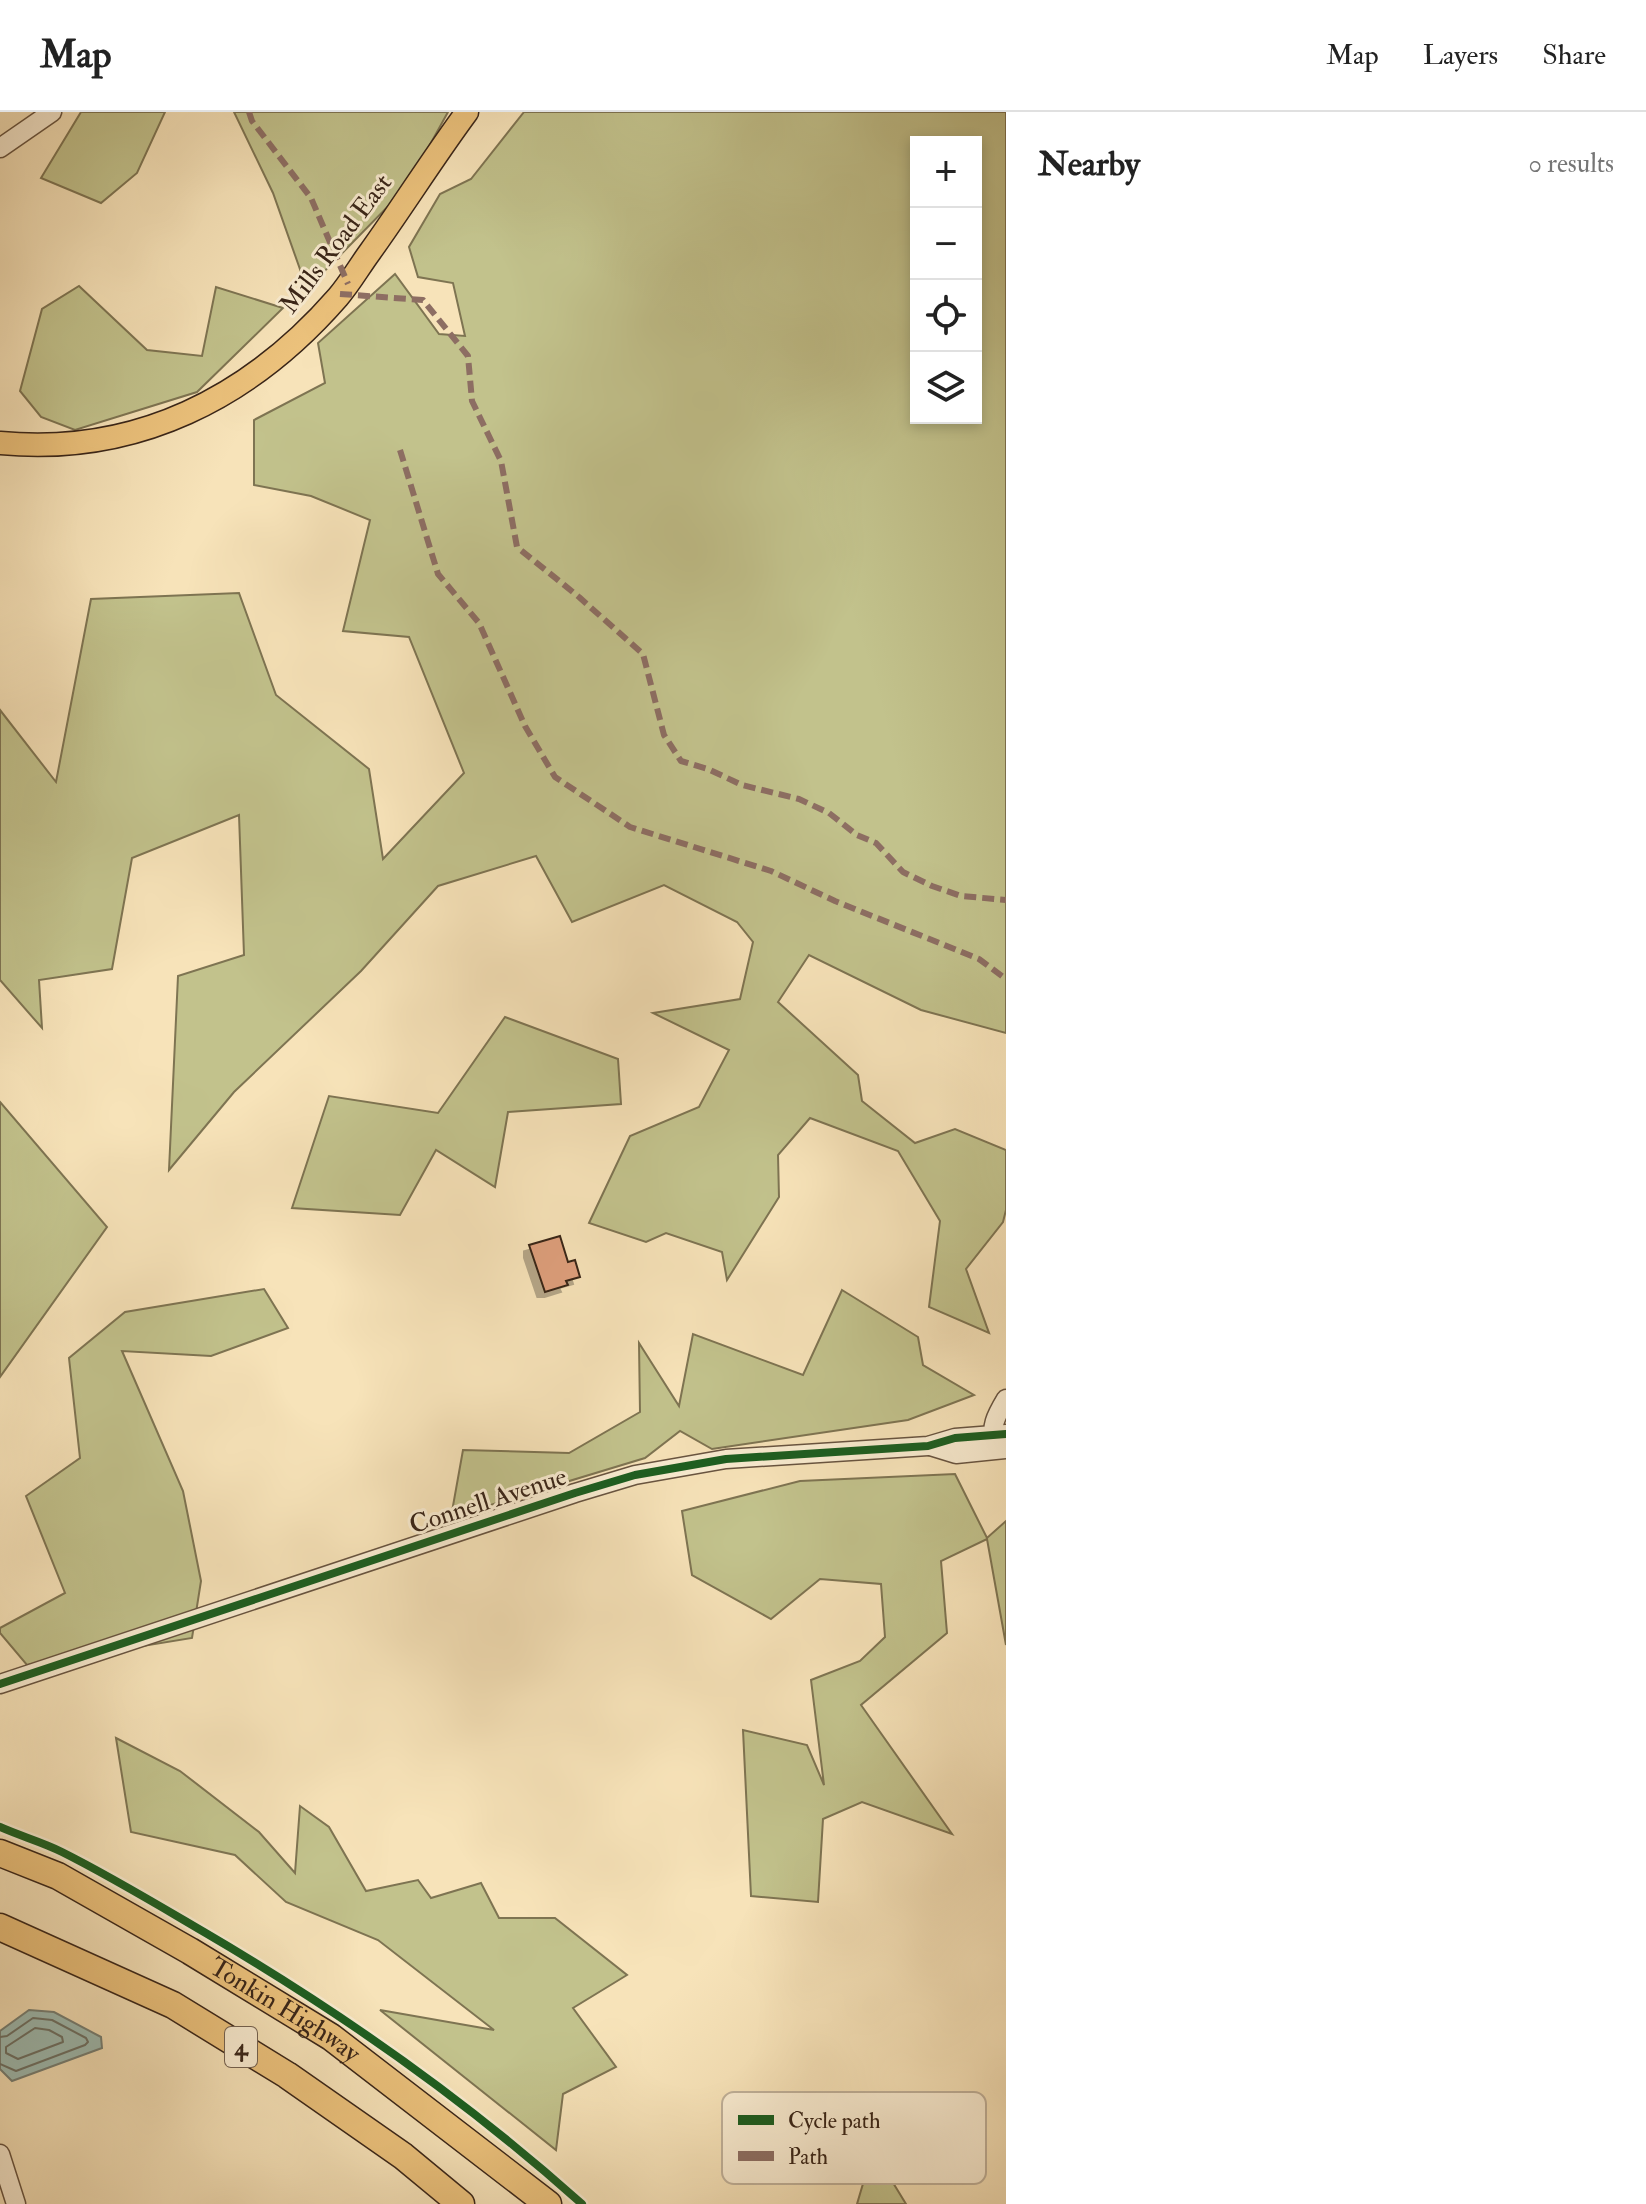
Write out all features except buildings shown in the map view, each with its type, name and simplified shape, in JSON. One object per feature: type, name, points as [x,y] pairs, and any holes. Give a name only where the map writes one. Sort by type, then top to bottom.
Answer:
[{"type":"highway","name":"Tonkin Highway","points":[[0,1853],[58,1876],[190,1951],[331,2037],[548,2204]]},
{"type":"highway","name":"Tonkin Highway","points":[[0,1927],[173,2005],[287,2075],[403,2156],[461,2204]]},
{"type":"main road","name":"Mills Road East","points":[[0,443],[97,442],[168,422],[235,387],[293,345],[340,294],[467,112]]},
{"type":"street","points":[[0,148],[52,112]]},
{"type":"street","points":[[1002,1442],[994,1423],[1006,1399]]},
{"type":"street","name":"Connell Avenue","points":[[0,1684],[635,1475],[726,1459],[928,1446],[956,1454],[1002,1442]]},
{"type":"street","points":[[0,2154],[16,2204]]},
{"type":"green space","points":[[81,112],[165,112],[137,173],[101,203],[41,178]]},
{"type":"green space","points":[[234,112],[448,112],[406,188],[307,289],[273,193]]},
{"type":"green space","points":[[524,112],[1006,112],[1006,1033],[921,1010],[809,955],[778,1002],[858,1075],[862,1101],[915,1143],[955,1129],[1006,1150],[1006,1210],[1003,1222],[966,1269],[989,1333],[929,1307],[940,1221],[898,1151],[810,1118],[778,1155],[779,1197],[727,1280],[722,1252],[666,1233],[646,1242],[589,1223],[630,1136],[699,1107],[729,1050],[653,1013],[740,999],[753,942],[737,922],[664,885],[572,922],[536,856],[438,886],[361,971],[234,1092],[169,1170],[178,976],[244,955],[239,815],[132,858],[112,969],[39,980],[42,1028],[0,980],[0,710],[56,782],[91,599],[239,593],[276,695],[369,769],[383,859],[464,773],[409,637],[343,631],[370,520],[311,496],[254,485],[254,420],[325,383],[318,343],[395,274],[439,334],[465,336],[453,283],[418,277],[409,247],[440,194],[471,179]]},
{"type":"green space","points":[[79,286],[147,350],[202,356],[216,287],[283,308],[197,392],[75,430],[41,417],[20,391],[42,309]]},
{"type":"green space","points":[[505,1017],[618,1059],[621,1104],[508,1112],[495,1187],[436,1150],[400,1215],[292,1208],[329,1096],[438,1113]]},
{"type":"green space","points":[[0,1102],[107,1227],[0,1377]]},
{"type":"green space","points":[[264,1289],[288,1328],[211,1356],[122,1351],[183,1491],[201,1581],[192,1638],[27,1665],[0,1633],[0,1628],[65,1593],[26,1496],[80,1458],[69,1358],[125,1312]]},
{"type":"green space","points":[[842,1290],[918,1337],[923,1365],[974,1395],[908,1420],[712,1449],[680,1431],[645,1458],[451,1517],[463,1450],[569,1453],[640,1412],[639,1343],[679,1406],[693,1334],[803,1375]]},
{"type":"green space","points":[[955,1474],[987,1538],[1006,1521],[1006,1645],[987,1539],[941,1561],[947,1633],[861,1705],[952,1834],[862,1802],[823,1819],[818,1902],[751,1896],[743,1730],[807,1745],[824,1785],[811,1680],[860,1661],[885,1637],[881,1584],[820,1579],[771,1619],[692,1575],[682,1511],[800,1481]]},
{"type":"green space","points":[[116,1738],[180,1771],[259,1832],[295,1873],[300,1806],[329,1827],[366,1891],[418,1880],[431,1898],[481,1883],[499,1918],[555,1918],[627,1975],[573,2008],[616,2067],[563,2094],[556,2150],[380,2010],[494,2030],[378,1940],[286,1902],[235,1855],[131,1832]]},
{"type":"green space","points":[[863,2184],[894,2184],[906,2204],[857,2204]]},
{"type":"water","points":[[29,2010],[54,2012],[101,2037],[102,2048],[12,2081],[0,2069],[0,2031]]},
{"type":"marked path","points":[[249,112],[252,121],[311,198],[348,284]]},
{"type":"marked path","points":[[340,294],[423,300],[468,356],[472,401],[501,461],[517,547],[643,654],[664,735],[681,761],[708,769],[742,785],[799,799],[829,813],[857,835],[876,843],[903,872],[932,886],[961,896],[1006,900]]},
{"type":"marked path","points":[[400,450],[438,574],[479,623],[525,726],[555,777],[630,827],[771,871],[835,901],[979,959],[1006,979]]},
{"type":"cycle path","points":[[0,1684],[635,1475],[726,1459],[928,1446],[955,1438],[1006,1434]]},
{"type":"cycle path","points":[[0,1827],[54,1848],[98,1871],[304,1993],[447,2093],[582,2204]]}]
